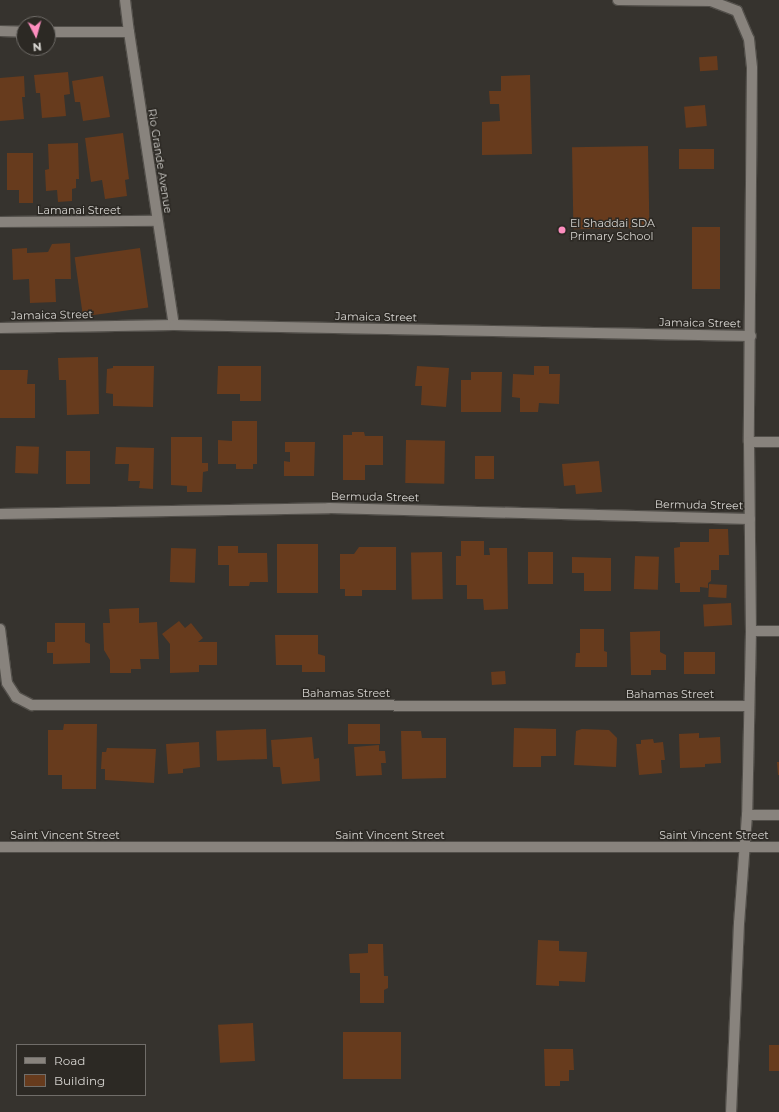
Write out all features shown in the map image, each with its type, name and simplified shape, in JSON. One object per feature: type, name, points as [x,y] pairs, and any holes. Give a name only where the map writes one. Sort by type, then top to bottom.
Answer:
[{"type":"street","name":"Rio Grande Avenue","points":[[126,0],[129,32],[157,222],[174,325]]},
{"type":"street","points":[[618,0],[711,1],[737,11],[749,39],[752,68],[749,442],[751,631],[747,815],[739,923],[731,1112]]},
{"type":"street","points":[[0,32],[16,32]]},
{"type":"street","points":[[56,32],[129,32]]},
{"type":"street","name":"Lamanai Street","points":[[0,222],[157,222]]},
{"type":"street","name":"Jamaica Street","points":[[0,328],[174,325],[751,336]]},
{"type":"street","points":[[749,442],[779,442]]},
{"type":"street","name":"Bermuda Street","points":[[0,514],[329,508],[750,519]]},
{"type":"street","name":"Bahamas Street","points":[[0,629],[7,683],[16,697],[32,705],[749,706]]},
{"type":"street","points":[[751,631],[779,631]]},
{"type":"street","name":"Saint Vincent Street","points":[[747,815],[779,815]]},
{"type":"street","name":"Saint Vincent Street","points":[[0,847],[779,847]]},
{"type":"building","points":[[717,56],[718,70],[700,71],[699,57]]},
{"type":"building","points":[[68,72],[70,94],[64,95],[66,116],[42,118],[40,93],[36,93],[34,75]]},
{"type":"building","points":[[530,75],[532,154],[482,155],[482,122],[500,121],[499,104],[490,104],[489,91],[501,91],[501,76]]},
{"type":"building","points":[[24,76],[25,97],[22,97],[24,119],[0,121],[0,78]]},
{"type":"building","points":[[103,76],[110,117],[83,121],[80,102],[75,102],[72,81]]},
{"type":"building","points":[[705,105],[707,126],[686,128],[684,107]]},
{"type":"building","points":[[123,133],[129,179],[125,180],[127,196],[105,199],[102,180],[91,182],[85,138]]},
{"type":"building","points":[[78,143],[79,179],[76,179],[76,188],[72,189],[72,201],[58,202],[57,190],[46,191],[45,170],[49,169],[48,144]]},
{"type":"building","points":[[648,146],[649,228],[573,229],[572,147]]},
{"type":"building","points":[[679,149],[714,149],[714,169],[679,169]]},
{"type":"building","points":[[7,153],[33,153],[33,203],[19,203],[19,190],[7,190]]},
{"type":"building","points":[[692,227],[720,227],[720,289],[692,289]]},
{"type":"building","points":[[70,243],[71,279],[55,279],[56,302],[30,303],[29,279],[13,280],[12,249],[27,248],[27,253],[48,252],[52,244]]},
{"type":"building","points":[[140,248],[148,307],[83,317],[75,257]]},
{"type":"building","points":[[98,357],[99,414],[67,415],[66,380],[59,380],[58,358]]},
{"type":"building","points":[[113,366],[154,366],[153,407],[113,406],[113,394],[106,393],[107,369],[113,368]]},
{"type":"building","points":[[218,366],[261,366],[261,401],[240,401],[240,394],[217,394]]},
{"type":"building","points":[[417,366],[449,368],[446,407],[421,405],[422,386],[415,386]]},
{"type":"building","points":[[534,366],[549,366],[549,374],[560,374],[559,404],[539,403],[538,412],[520,412],[520,398],[512,397],[513,374],[534,375]]},
{"type":"building","points":[[0,370],[28,370],[27,384],[35,384],[35,418],[0,418]]},
{"type":"building","points":[[471,372],[502,372],[501,412],[461,412],[461,380],[471,380]]},
{"type":"building","points":[[232,421],[257,421],[257,464],[253,464],[253,469],[236,469],[236,464],[218,464],[218,440],[232,441]]},
{"type":"building","points":[[352,432],[364,432],[365,436],[383,436],[383,465],[365,465],[365,480],[343,480],[343,435],[352,435]]},
{"type":"building","points":[[171,437],[202,437],[202,463],[208,463],[208,471],[203,472],[202,492],[187,492],[187,486],[171,485]]},
{"type":"building","points":[[406,440],[445,441],[444,484],[405,483]]},
{"type":"building","points":[[285,442],[315,442],[314,476],[284,476],[284,461],[290,462],[290,452],[285,452]]},
{"type":"building","points":[[16,446],[39,447],[38,474],[15,473]]},
{"type":"building","points":[[116,447],[154,448],[153,489],[139,488],[140,481],[128,481],[129,464],[115,464]]},
{"type":"building","points":[[66,451],[90,451],[90,484],[66,484]]},
{"type":"building","points":[[475,456],[494,456],[494,479],[475,479]]},
{"type":"building","points":[[599,461],[602,492],[576,494],[575,485],[564,486],[562,464]]},
{"type":"building","points":[[709,529],[728,529],[729,555],[719,555],[719,570],[711,570],[711,581],[708,583],[708,588],[700,587],[700,592],[680,592],[680,583],[675,583],[674,548],[680,547],[680,542],[709,542]]},
{"type":"building","points":[[461,541],[484,541],[484,555],[490,555],[489,548],[507,548],[508,609],[484,610],[483,599],[467,599],[467,585],[456,585],[456,556],[461,556]]},
{"type":"building","points":[[277,544],[318,544],[318,593],[277,593]]},
{"type":"building","points":[[218,546],[238,546],[238,553],[267,553],[268,582],[250,582],[249,586],[229,586],[229,565],[218,565]]},
{"type":"building","points":[[359,547],[396,547],[396,590],[362,590],[362,596],[345,596],[345,589],[340,589],[340,554],[354,554]]},
{"type":"building","points":[[171,548],[196,549],[195,583],[170,582]]},
{"type":"building","points":[[442,552],[443,599],[412,600],[411,553]]},
{"type":"building","points":[[528,552],[553,552],[553,584],[528,584]]},
{"type":"building","points":[[635,556],[659,557],[658,590],[634,589]]},
{"type":"building","points":[[572,557],[611,558],[611,591],[584,591],[584,573],[572,573]]},
{"type":"building","points":[[709,584],[727,585],[726,598],[708,597]]},
{"type":"building","points":[[731,603],[732,625],[704,626],[703,604]]},
{"type":"building","points":[[139,608],[139,623],[157,622],[159,659],[140,659],[141,669],[131,669],[131,673],[110,673],[110,660],[104,650],[103,623],[110,623],[109,609]]},
{"type":"building","points":[[179,621],[185,628],[191,623],[203,638],[198,642],[217,642],[217,665],[199,665],[199,672],[170,673],[170,644],[162,634]]},
{"type":"building","points":[[55,623],[85,623],[85,642],[90,644],[90,663],[53,664],[53,653],[47,653],[47,642],[55,642]]},
{"type":"building","points":[[580,629],[604,629],[604,651],[607,652],[607,667],[575,667],[576,653],[580,653]]},
{"type":"building","points":[[660,631],[660,652],[666,655],[666,670],[651,670],[651,675],[631,675],[630,632]]},
{"type":"building","points":[[275,635],[318,635],[318,654],[325,656],[325,672],[302,672],[302,665],[276,665]]},
{"type":"building","points":[[684,652],[715,652],[715,674],[684,674]]},
{"type":"building","points":[[505,671],[506,684],[492,685],[491,672]]},
{"type":"building","points":[[64,724],[97,724],[96,789],[62,789],[62,775],[48,775],[48,730],[63,730]]},
{"type":"building","points":[[348,724],[380,724],[380,744],[348,744]]},
{"type":"building","points":[[514,728],[556,729],[556,756],[541,756],[541,767],[513,767]]},
{"type":"building","points":[[266,729],[267,759],[217,761],[216,731]]},
{"type":"building","points":[[582,729],[609,730],[617,738],[616,767],[574,765],[576,731]]},
{"type":"building","points":[[401,731],[421,731],[422,738],[446,738],[446,778],[402,779]]},
{"type":"building","points":[[699,733],[699,738],[720,737],[721,763],[705,764],[705,767],[680,768],[679,734]]},
{"type":"building","points":[[312,737],[314,759],[319,758],[320,781],[282,784],[280,767],[273,767],[271,740]]},
{"type":"building","points":[[653,739],[654,743],[663,742],[665,760],[661,760],[662,773],[639,775],[636,744],[641,744],[641,740]]},
{"type":"building","points":[[199,742],[200,767],[183,769],[183,773],[168,774],[166,744]]},
{"type":"building","points":[[379,745],[379,751],[385,751],[386,763],[381,763],[382,775],[356,776],[354,747]]},
{"type":"building","points":[[107,748],[156,749],[154,783],[105,780],[105,769],[101,769],[102,752],[106,752]]},
{"type":"building","points":[[777,762],[779,762],[779,775],[778,775]]},
{"type":"building","points":[[538,940],[559,941],[559,951],[587,952],[585,982],[559,981],[559,986],[536,985]]},
{"type":"building","points":[[368,944],[383,944],[384,976],[388,976],[388,988],[384,990],[384,1003],[360,1003],[360,973],[350,973],[349,954],[368,953]]},
{"type":"building","points":[[253,1023],[255,1061],[220,1063],[218,1025]]},
{"type":"building","points":[[343,1032],[401,1032],[401,1079],[343,1079]]},
{"type":"building","points":[[769,1045],[779,1045],[779,1071],[769,1071]]},
{"type":"building","points":[[544,1049],[573,1049],[574,1070],[569,1070],[569,1081],[560,1081],[560,1086],[545,1086]]},
{"type":"place","name":"El Shaddai SDA Primary School","points":[[562,230]]}]
